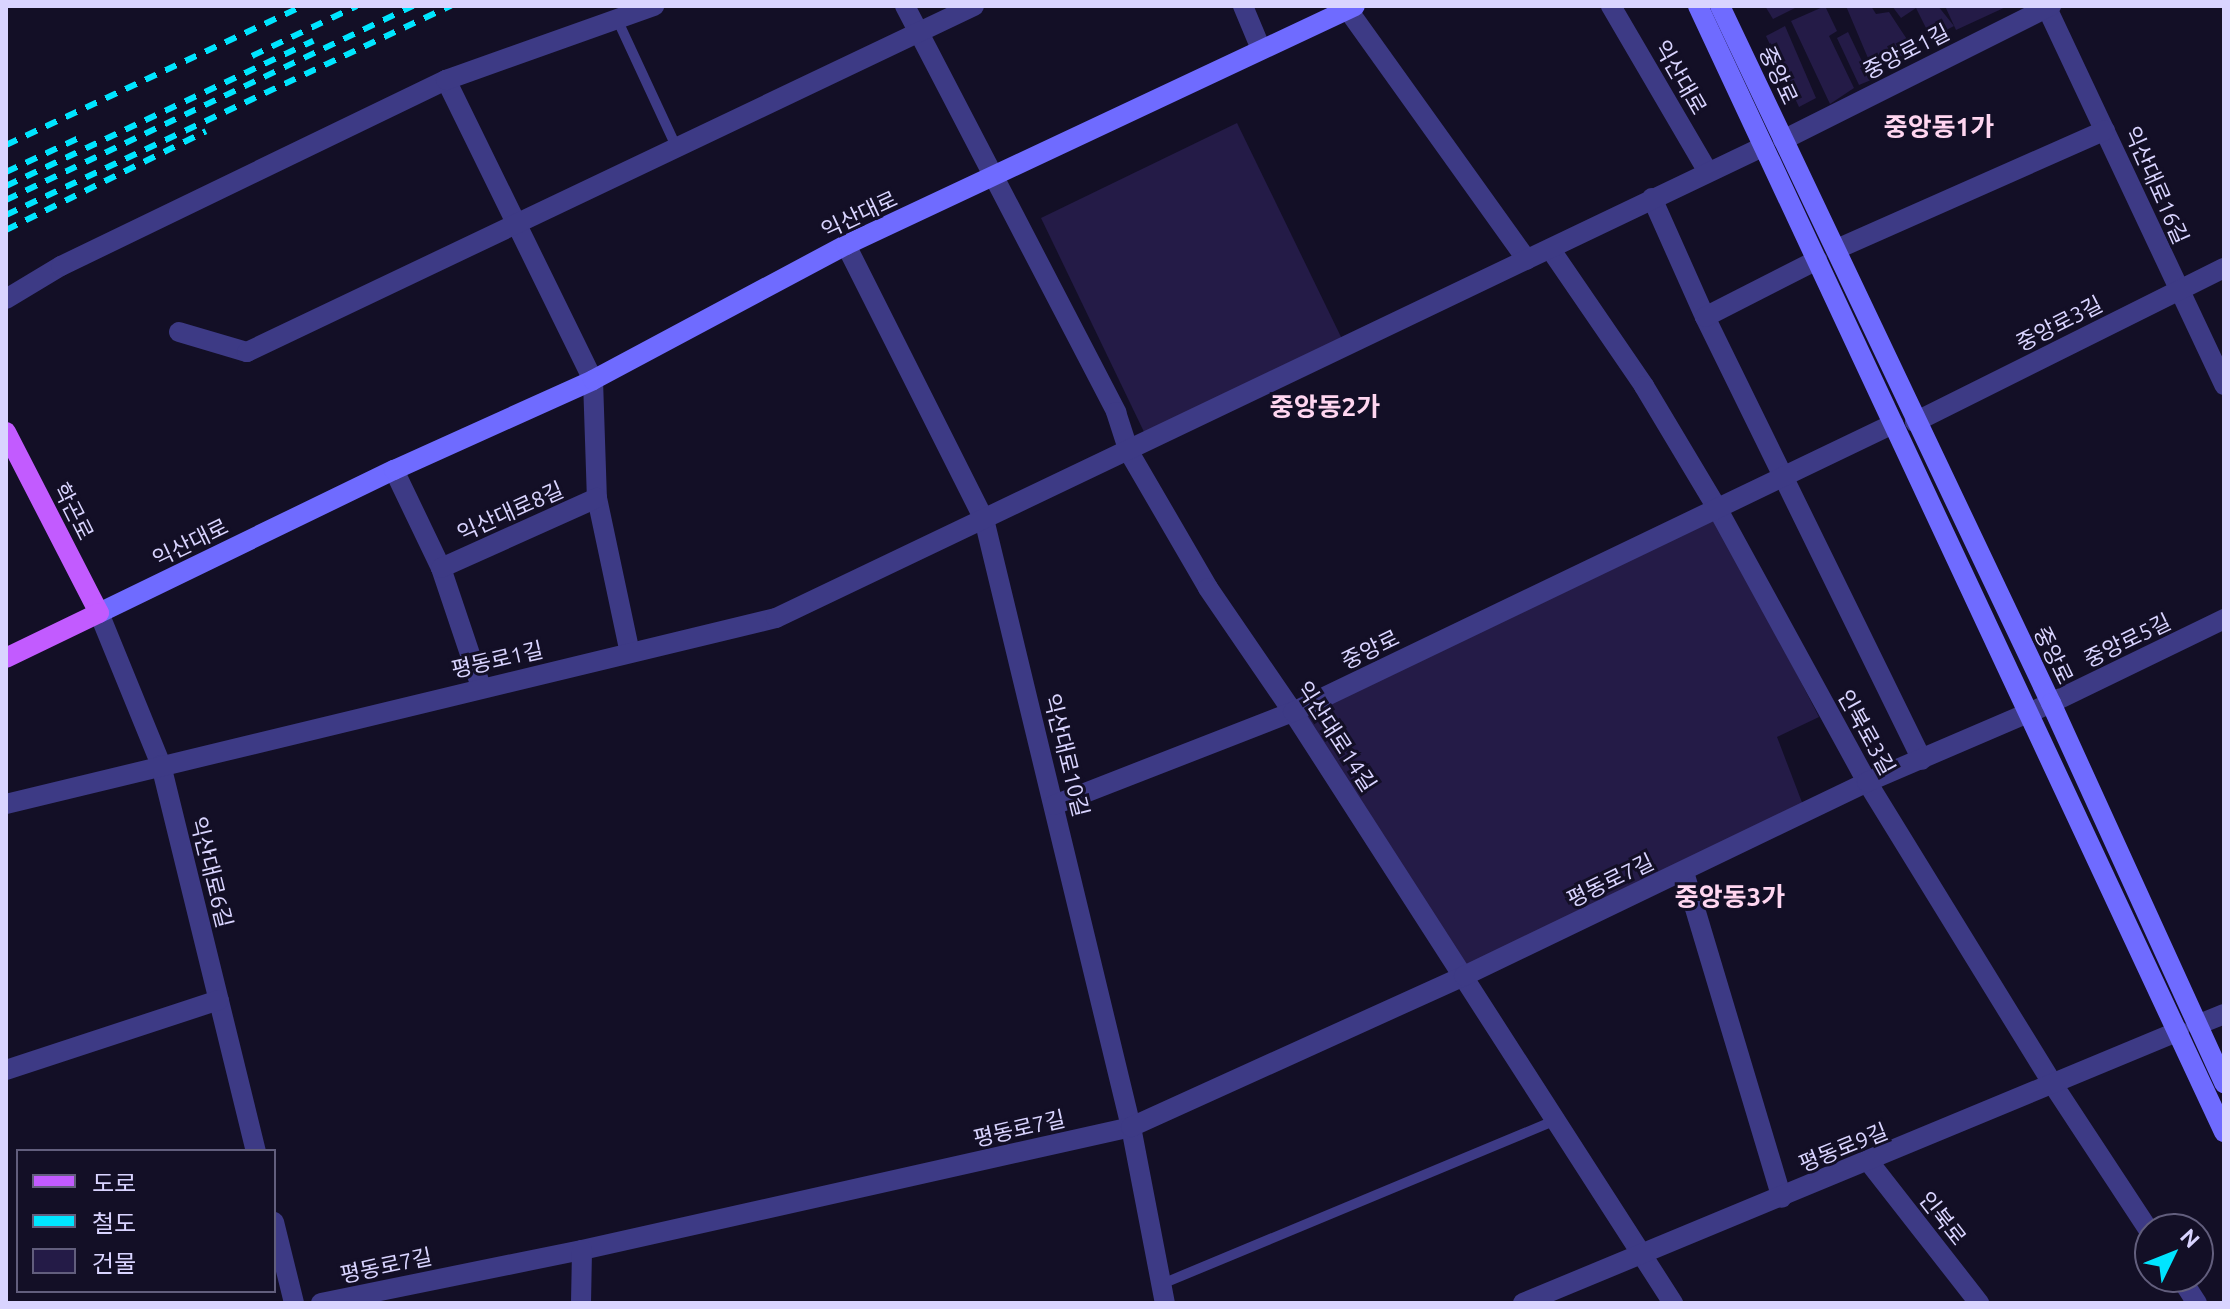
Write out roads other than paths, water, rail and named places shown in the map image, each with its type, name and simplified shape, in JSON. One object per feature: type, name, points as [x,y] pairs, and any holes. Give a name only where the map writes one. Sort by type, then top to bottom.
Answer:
[{"type":"main road","name":"학곤로","points":[[6,432],[99,613]]},
{"type":"main road","name":"익산대로","points":[[6,658],[99,613]]},
{"type":"street","points":[[6,299],[61,266],[446,80],[654,6]]},
{"type":"street","name":"익산대로14길","points":[[905,6],[992,179],[1116,412],[1129,452],[1208,588],[1293,712],[1673,1303]]},
{"type":"street","points":[[179,332],[247,352],[974,6]]},
{"type":"street","points":[[1243,6],[1261,49]]},
{"type":"street","name":"익산대로","points":[[1611,6],[1708,172]]},
{"type":"street","name":"중앙로","points":[[1698,6],[2029,712],[2188,1028],[2224,1083]]},
{"type":"street","name":"중앙로","points":[[1720,6],[2051,703],[2188,1028],[2224,1132]]},
{"type":"street","name":"중앙로1길","points":[[1783,140],[2048,7]]},
{"type":"street","name":"익산대로16길","points":[[2048,7],[2224,385]]},
{"type":"street","name":"익산대로","points":[[99,613],[394,470],[593,380],[846,245],[1352,8],[1527,260]]},
{"type":"street","points":[[446,80],[593,380]]},
{"type":"street","points":[[1837,249],[2105,130]]},
{"type":"street","points":[[984,519],[1762,147]]},
{"type":"street","points":[[1652,198],[1705,317],[1922,760]]},
{"type":"street","name":"익산대로10길","points":[[846,245],[984,519],[1131,1127],[1164,1293]]},
{"type":"street","name":"인북로3길","points":[[1551,250],[1644,386],[1717,508],[1867,782],[2054,1086],[2138,1213]]},
{"type":"street","points":[[1705,317],[1817,260]]},
{"type":"street","name":"중앙로3길","points":[[1915,422],[2224,268]]},
{"type":"street","name":"익산대로8길","points":[[593,380],[597,498],[630,653]]},
{"type":"street","name":"중앙로","points":[[1054,805],[1293,712],[1893,424]]},
{"type":"street","points":[[394,470],[441,568],[481,687]]},
{"type":"street","name":"익산대로8길","points":[[441,568],[597,498]]},
{"type":"street","name":"평동로1길","points":[[6,804],[776,618],[984,519]]},
{"type":"street","name":"익산대로6길","points":[[99,613],[161,765],[256,1149]]},
{"type":"street","name":"중앙로5길","points":[[2051,703],[2224,619]]},
{"type":"street","name":"평동로7길","points":[[321,1303],[582,1250],[1131,1127],[1464,976],[1867,782],[2051,703]]},
{"type":"street","name":"평동로7길","points":[[1684,872],[1782,1198]]},
{"type":"street","points":[[6,1070],[219,1000]]},
{"type":"street","name":"평동로9길","points":[[1523,1303],[2224,1014]]},
{"type":"street","name":"인북로","points":[[1869,1162],[1979,1303]]},
{"type":"street","points":[[276,1230],[294,1303]]},
{"type":"street","points":[[581,1303],[582,1250]]},
{"type":"lane","points":[[617,19],[677,148]]},
{"type":"lane","points":[[1164,1293],[1556,1120]]},
{"type":"railway","points":[[6,145],[303,6]]},
{"type":"railway","points":[[252,56],[357,6]]},
{"type":"railway","points":[[6,200],[413,6]]},
{"type":"railway","points":[[6,215],[451,6]]},
{"type":"railway","points":[[6,186],[313,41]]},
{"type":"railway","points":[[6,230],[206,131]]},
{"type":"railway","points":[[6,172],[79,138]]},
{"type":"district","name":"중앙동1가","points":[[1939,127]]},
{"type":"district","name":"중앙동2가","points":[[1325,407]]},
{"type":"district","name":"중앙동3가","points":[[1730,897]]}]
